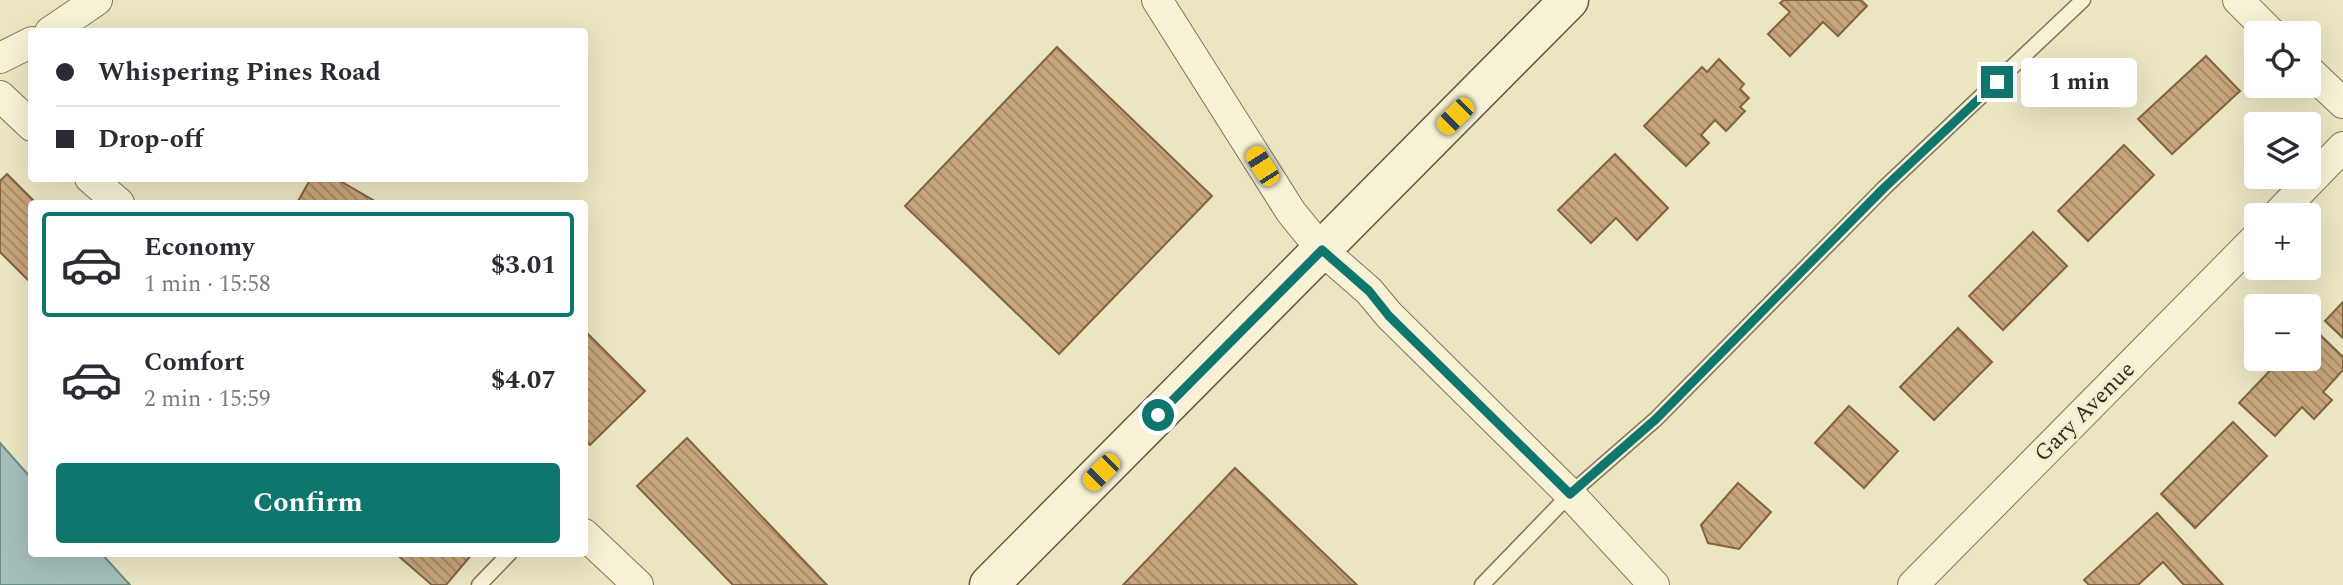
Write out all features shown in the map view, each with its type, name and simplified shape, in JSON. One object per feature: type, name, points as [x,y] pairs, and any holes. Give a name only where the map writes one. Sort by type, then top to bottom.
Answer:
[{"type":"street","points":[[56,28],[97,0]]},
{"type":"street","points":[[1157,0],[1291,212],[1322,250],[1369,291],[1389,316],[1570,494],[1654,585]]},
{"type":"street","points":[[989,585],[1569,0]]},
{"type":"street","points":[[2238,0],[2259,21]]},
{"type":"street","points":[[0,58],[28,44]]},
{"type":"street","points":[[2321,80],[2341,95]]},
{"type":"street","points":[[0,96],[28,122]]},
{"type":"street","points":[[2289,203],[2343,147]]},
{"type":"street","points":[[95,182],[116,200]]},
{"type":"street","name":"Gary Avenue","points":[[1913,585],[2244,250]]},
{"type":"street","points":[[588,538],[638,585]]},
{"type":"lane","points":[[1482,585],[1570,494],[1656,419],[1884,188],[2083,0]]},
{"type":"lane","points":[[479,585],[506,557]]},
{"type":"water","points":[[0,443],[28,475],[28,557],[105,557],[130,585],[0,585]]},
{"type":"building","points":[[1784,0],[1861,0],[1867,6],[1838,36],[1823,22],[1790,56],[1768,34],[1790,12],[1780,3]]},
{"type":"building","points":[[1057,47],[1212,196],[1059,354],[905,206]]},
{"type":"building","points":[[2206,56],[2240,91],[2172,154],[2138,119]]},
{"type":"building","points":[[1719,59],[1744,84],[1740,89],[1749,98],[1740,107],[1745,111],[1726,131],[1715,120],[1701,135],[1709,143],[1686,166],[1644,126],[1702,67],[1707,72]]},
{"type":"building","points":[[2124,145],[2154,175],[2088,241],[2058,211]]},
{"type":"building","points":[[1615,154],[1668,208],[1637,240],[1616,218],[1591,243],[1558,210]]},
{"type":"building","points":[[7,174],[33,200],[28,200],[28,280],[0,252],[0,181]]},
{"type":"building","points":[[309,182],[342,182],[373,200],[299,200]]},
{"type":"building","points":[[2033,232],[2067,266],[2003,330],[1969,296]]},
{"type":"building","points":[[2343,302],[2343,338],[2325,321]]},
{"type":"building","points":[[1958,328],[1992,362],[1934,420],[1900,387]]},
{"type":"building","points":[[588,334],[645,391],[590,445],[588,443]]},
{"type":"building","points":[[2321,336],[2343,357],[2343,370],[2323,392],[2332,400],[2314,419],[2302,407],[2275,436],[2239,403],[2270,371],[2321,371]]},
{"type":"building","points":[[1849,406],[1898,451],[1864,488],[1815,443]]},
{"type":"building","points":[[2233,422],[2267,456],[2195,528],[2161,494]]},
{"type":"building","points":[[687,438],[827,585],[733,585],[637,486]]},
{"type":"building","points":[[1235,468],[1357,585],[1123,585]]},
{"type":"building","points":[[1738,483],[1771,512],[1739,549],[1708,543],[1701,525]]},
{"type":"building","points":[[2157,513],[2223,585],[2184,585],[2163,562],[2138,585],[2089,585],[2084,580]]},
{"type":"building","points":[[400,557],[470,557],[446,585],[432,585]]},
{"type":"route","points":[[1158,415],[1322,250],[1369,291],[1389,316],[1570,494],[1656,419],[1884,188],[1997,82]]}]
